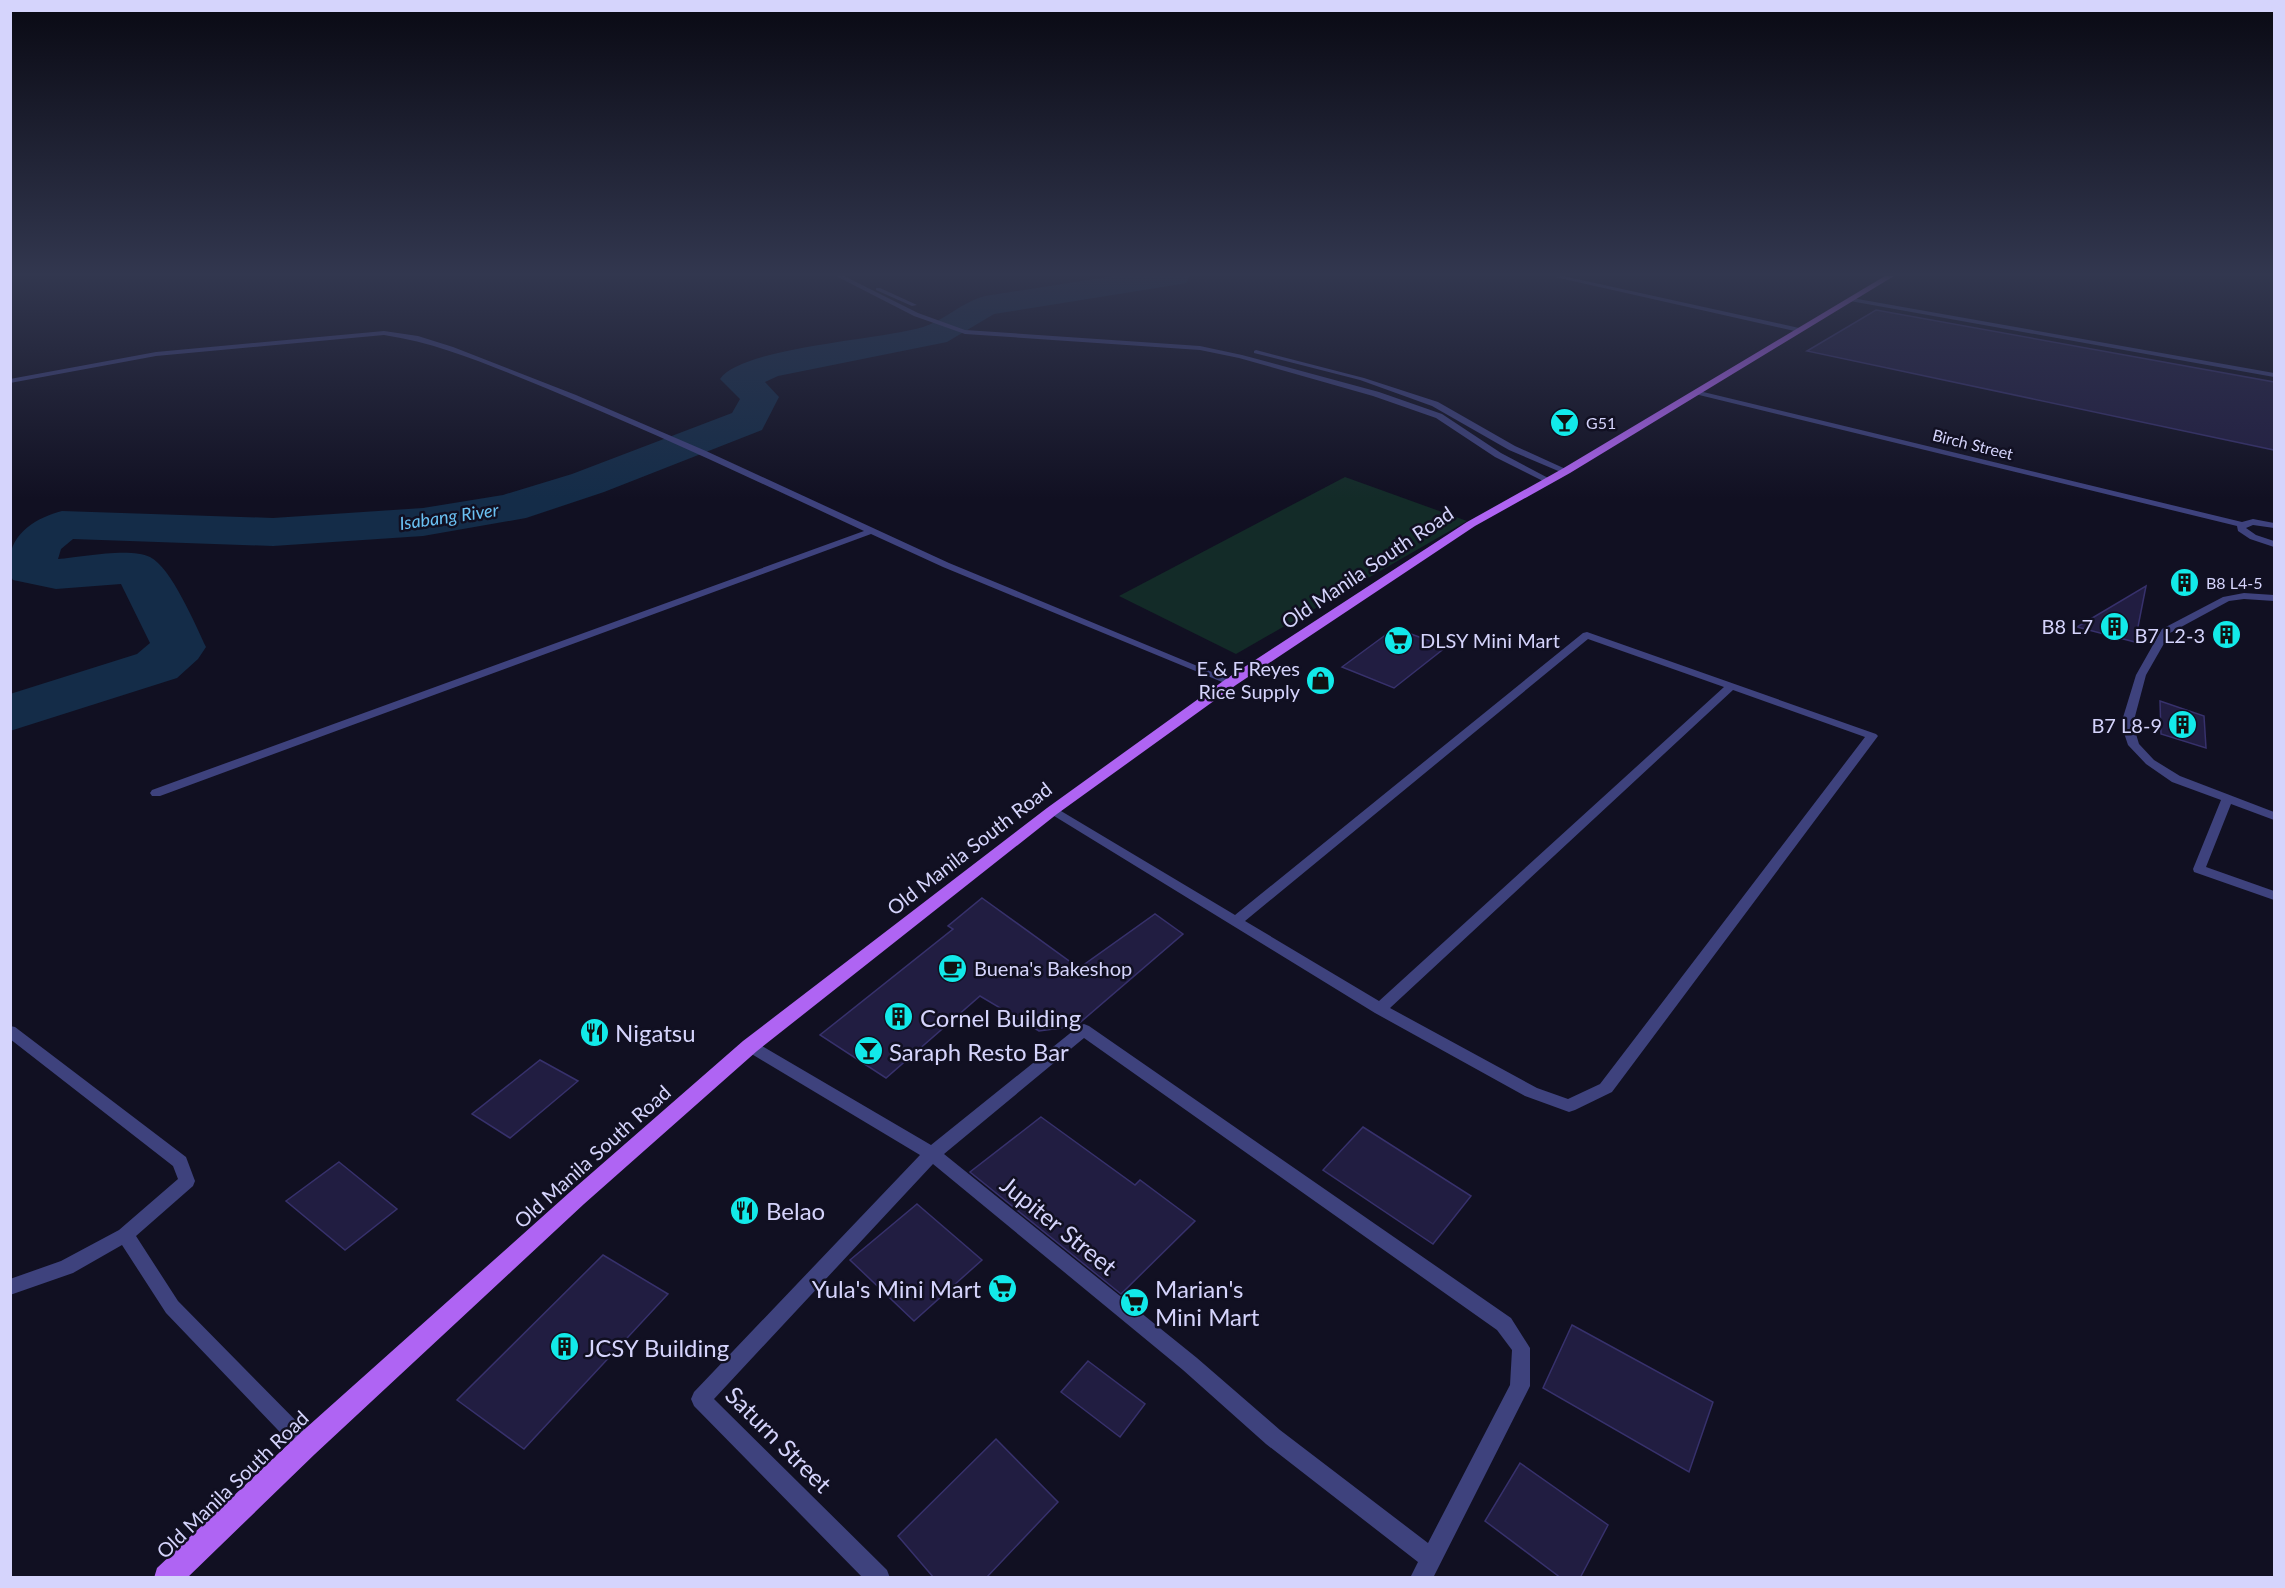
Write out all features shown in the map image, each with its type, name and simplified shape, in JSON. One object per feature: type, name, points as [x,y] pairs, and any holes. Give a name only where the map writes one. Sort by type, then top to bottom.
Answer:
[{"type":"main road","name":"Old Manila South Road","points":[[167,1578],[306,1445],[577,1198],[750,1047],[1053,812],[1231,682],[1471,524],[1566,471],[1766,350]]},
{"type":"street","points":[[10,381],[156,354],[198,350]]},
{"type":"street","points":[[456,350],[703,453],[946,565],[1231,682]]},
{"type":"street","points":[[1211,350],[1240,356],[1376,394],[1439,416],[1498,455],[1548,480]]},
{"type":"street","points":[[1245,350],[1362,379],[1435,404],[1512,448],[1566,471]]},
{"type":"street","points":[[2134,350],[2274,375]]},
{"type":"street","name":"Birch Street","points":[[1698,392],[2242,525]]},
{"type":"street","points":[[2274,525],[2253,522],[2242,525],[2241,529],[2245,533],[2274,544]]},
{"type":"street","points":[[156,793],[870,531]]},
{"type":"street","points":[[2274,598],[2244,596],[2226,599],[2166,631],[2141,675],[2127,724],[2134,745],[2150,762],[2176,779],[2274,816]]},
{"type":"street","points":[[1053,812],[1380,1008],[1531,1092],[1569,1106],[1606,1088],[1872,736],[1587,635],[1236,921]]},
{"type":"street","points":[[1380,1008],[1730,687]]},
{"type":"street","points":[[2227,799],[2199,869],[2274,896]]},
{"type":"street","points":[[932,1155],[1084,1030],[1504,1324],[1521,1348],[1521,1386],[1421,1578]]},
{"type":"street","points":[[10,1031],[180,1162],[187,1181],[125,1235],[68,1268],[10,1287]]},
{"type":"street","name":"Jupiter Street","points":[[750,1047],[932,1155],[1190,1364],[1273,1437],[1430,1558]]},
{"type":"street","name":"Saturn Street","points":[[879,1578],[701,1399],[932,1155]]},
{"type":"street","points":[[125,1235],[172,1307],[306,1445]]},
{"type":"green space","points":[[1345,477],[1467,521],[1236,654],[1119,596]]},
{"type":"building","points":[[2098,350],[2274,382],[2274,450],[1807,351]]},
{"type":"building","points":[[2146,586],[2135,642],[2077,627]]},
{"type":"building","points":[[1395,628],[1446,647],[1394,688],[1342,667]]},
{"type":"building","name":"B7 L8-9","points":[[2160,701],[2204,716],[2206,748],[2161,734]]},
{"type":"building","points":[[982,898],[1079,968],[1155,914],[1183,934],[1076,1026],[1039,1031],[980,996],[886,1078],[820,1035],[953,929],[948,926]]},
{"type":"building","points":[[540,1060],[578,1081],[510,1138],[472,1114]]},
{"type":"building","points":[[1041,1117],[1135,1185],[1140,1180],[1195,1221],[1121,1294],[970,1172]]},
{"type":"building","points":[[1363,1127],[1471,1196],[1433,1244],[1323,1170]]},
{"type":"building","points":[[339,1162],[397,1209],[345,1250],[286,1201]]},
{"type":"building","points":[[917,1204],[982,1260],[914,1321],[850,1260]]},
{"type":"building","name":"JCSY Building","points":[[603,1255],[668,1294],[524,1449],[457,1400]]},
{"type":"building","points":[[1572,1325],[1713,1402],[1689,1472],[1543,1388]]},
{"type":"building","points":[[1088,1361],[1145,1404],[1120,1437],[1061,1392]]},
{"type":"building","points":[[996,1439],[1058,1502],[986,1578],[934,1578],[898,1536]]},
{"type":"building","points":[[1520,1463],[1608,1525],[1580,1578],[1561,1578],[1485,1521]]},
{"type":"waterway","name":"Isabang River","points":[[10,713],[157,666],[179,647],[149,585],[134,568],[56,574],[31,569],[38,543],[62,525],[273,532],[423,522],[510,508],[588,483],[748,421],[760,397],[739,379],[768,367],[856,350]]},
{"type":"place","name":"G51","points":[[1565,422]]},
{"type":"place","name":"B8 L4-5","points":[[2185,582]]},
{"type":"place","name":"B8 L7","points":[[2114,626]]},
{"type":"place","name":"B7 L2-3","points":[[2226,635]]},
{"type":"place","name":"DLSY Mini Mart","points":[[1399,640]]},
{"type":"place","name":"E & F Reyes Rice Supply","points":[[1321,680]]},
{"type":"place","name":"B7 L8-9","points":[[2183,725]]},
{"type":"place","name":"Buena's Bakeshop","points":[[953,968]]},
{"type":"place","name":"Cornel Building","points":[[899,1017]]},
{"type":"place","name":"Nigatsu","points":[[594,1032]]},
{"type":"place","name":"Saraph Resto Bar","points":[[868,1051]]},
{"type":"place","name":"Belao","points":[[745,1210]]},
{"type":"place","name":"Yula's Mini Mart","points":[[1002,1288]]},
{"type":"place","name":"Marian's Mini Mart","points":[[1134,1302]]},
{"type":"place","name":"JCSY Building","points":[[564,1347]]}]
